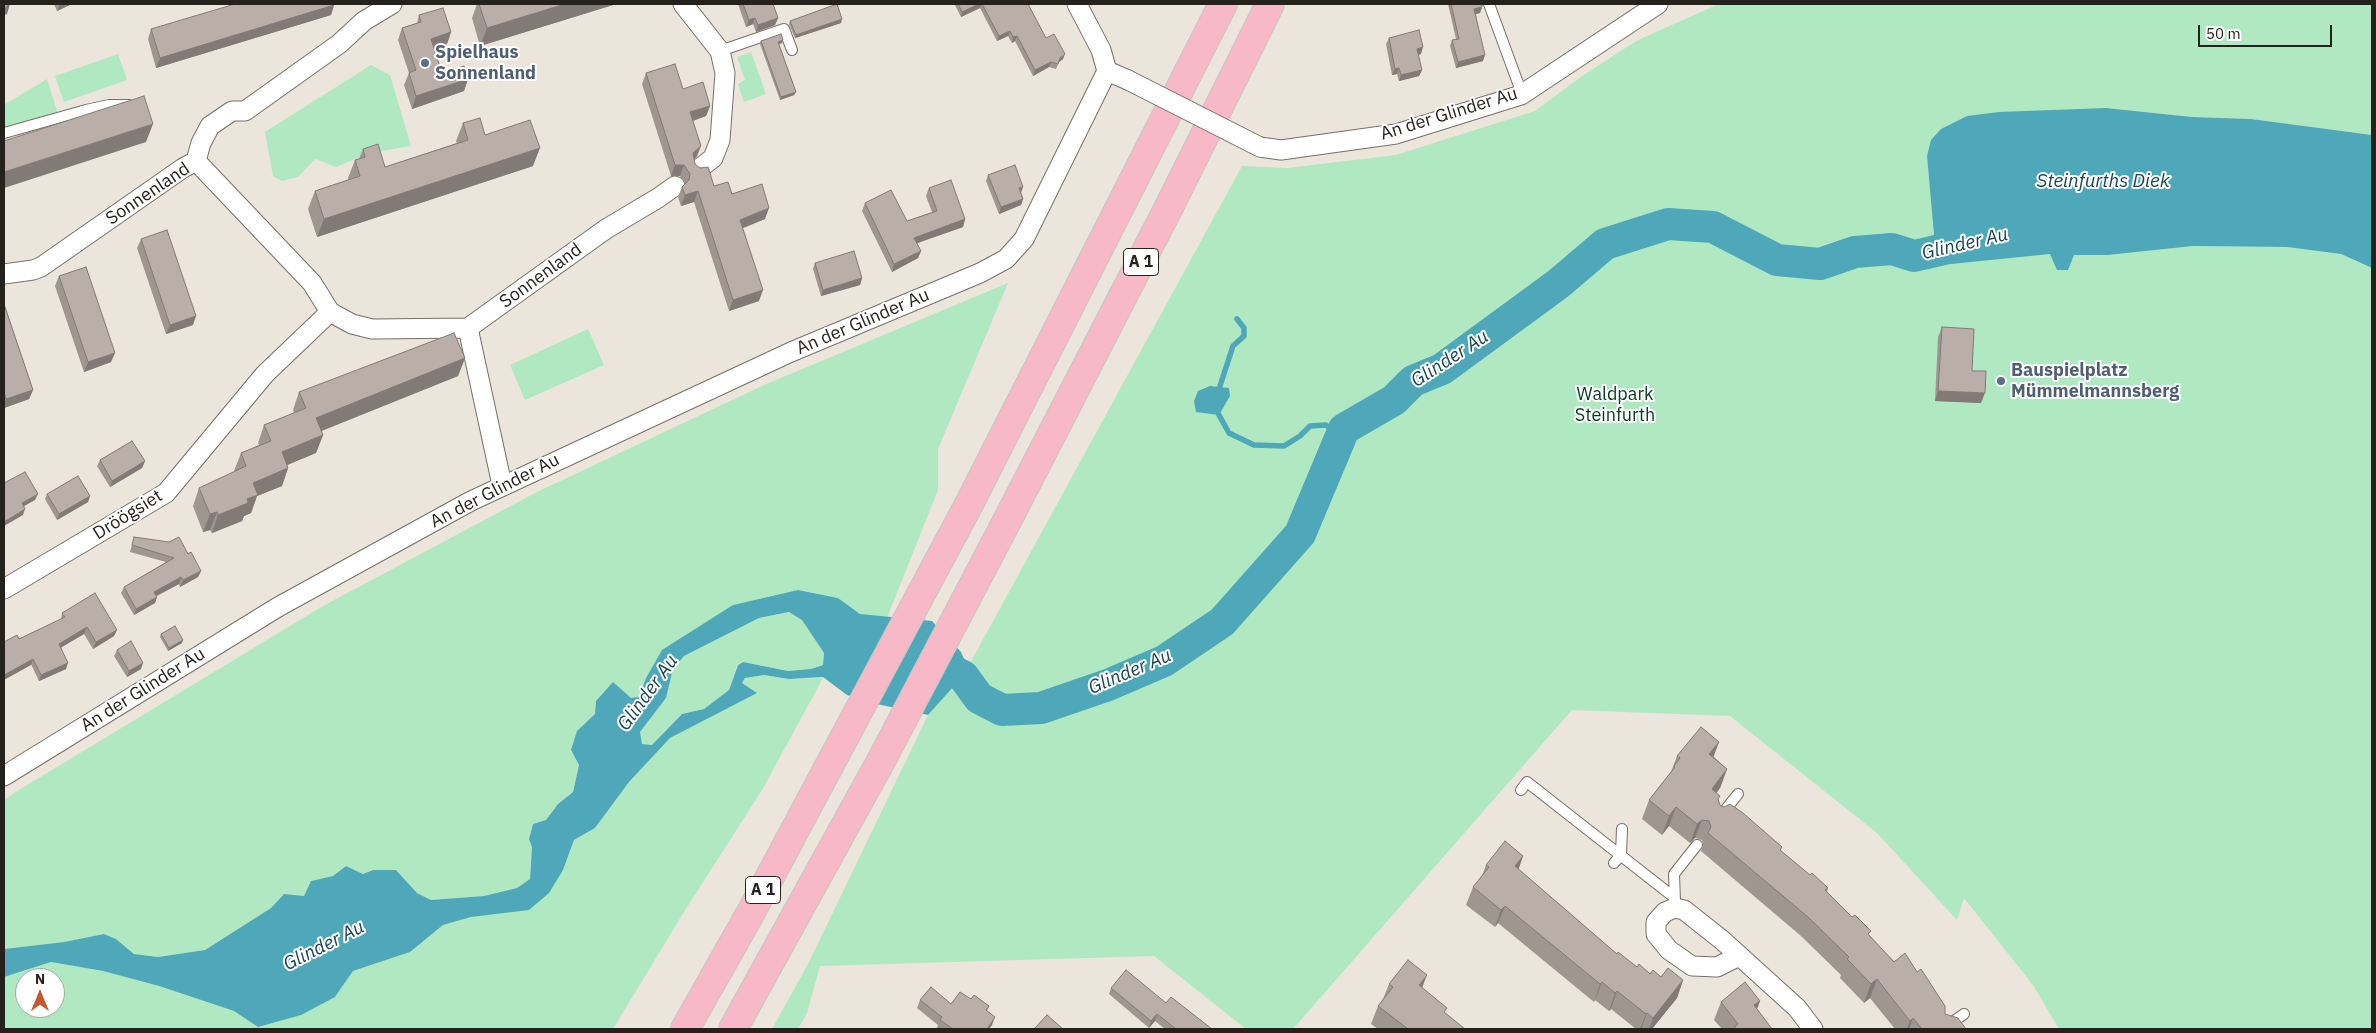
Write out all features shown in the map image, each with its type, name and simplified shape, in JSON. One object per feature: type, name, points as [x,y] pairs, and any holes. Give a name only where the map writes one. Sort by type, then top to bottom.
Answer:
[{"type":"highway","name":"A 1","points":[[685,1029],[839,750],[968,506],[1223,4]]},
{"type":"highway","name":"A 1","points":[[733,1029],[882,759],[1170,205],[1270,4]]},
{"type":"street","name":"Sonnenland","points":[[4,274],[41,267],[183,168],[196,161],[201,143],[210,126],[232,111],[246,111],[339,44],[364,21],[392,4]]},
{"type":"street","points":[[683,4],[720,51],[725,73],[720,140],[713,158],[700,168]]},
{"type":"street","points":[[1077,4],[1101,50],[1107,71]]},
{"type":"street","name":"An der Glinder Au","points":[[5,771],[278,607],[502,486],[791,352],[980,273],[1006,259],[1024,239],[1107,71],[1260,147],[1281,150],[1396,134],[1522,94],[1658,4]]},
{"type":"street","points":[[196,161],[312,283],[330,312],[352,324],[372,329],[468,328],[502,486]]},
{"type":"street","name":"Sonnenland","points":[[468,328],[606,229],[658,198],[674,186]]},
{"type":"street","name":"Dröögsiet","points":[[4,589],[166,493],[265,374],[330,312]]},
{"type":"street","points":[[1738,956],[1717,967],[1692,966],[1669,950],[1656,934],[1656,922],[1675,903],[1738,956],[1797,1008],[1812,1029]]},
{"type":"lane","points":[[1489,4],[1522,94]]},
{"type":"lane","points":[[720,51],[784,29],[792,50]]},
{"type":"lane","points":[[4,133],[86,110],[109,105],[130,105]]},
{"type":"lane","points":[[1521,790],[1527,782],[1617,859],[1675,903]]},
{"type":"lane","points":[[1718,819],[1738,794]]},
{"type":"lane","points":[[1617,859],[1622,829]]},
{"type":"lane","points":[[1675,903],[1674,874],[1697,845]]},
{"type":"lane","points":[[1943,1029],[1964,1014]]},
{"type":"green space","name":"Waldpark Steinfurth","points":[[1719,4],[2372,4],[2372,135],[2251,119],[2192,117],[2106,108],[1927,156],[1934,236],[1927,237],[1927,258],[1942,263],[2050,254],[2108,255],[2193,246],[2287,247],[2341,254],[2372,268],[2372,1029],[2059,1029],[2033,985],[1964,898],[1957,920],[1877,833],[1730,716],[1572,710],[1293,1029],[1246,1029],[1154,956],[820,966],[807,1013],[798,1029],[772,1029],[808,964],[928,715],[963,676],[1242,166],[1287,168],[1396,155],[1535,111],[1585,74],[1638,40]]},
{"type":"green space","points":[[751,52],[766,94],[744,102],[738,84],[745,80],[737,57]]},
{"type":"green space","points":[[118,54],[127,80],[64,102],[55,76]]},
{"type":"green space","points":[[371,65],[390,75],[411,146],[370,153],[336,167],[315,159],[298,177],[282,181],[273,176],[265,132]]},
{"type":"green space","points":[[47,79],[58,114],[4,130],[4,105]]},
{"type":"green space","points":[[1008,283],[938,449],[938,490],[887,618],[860,614],[838,598],[798,590],[733,605],[646,678],[639,697],[631,698],[613,683],[595,714],[577,732],[571,750],[579,765],[573,792],[558,804],[546,820],[533,824],[529,839],[532,846],[530,879],[517,888],[484,896],[431,900],[417,893],[396,870],[373,870],[363,874],[346,866],[333,876],[311,881],[304,896],[284,894],[271,908],[205,950],[158,957],[134,954],[116,939],[104,934],[64,942],[4,949],[4,800],[14,793],[323,606],[537,492],[764,385]]},
{"type":"green space","points":[[588,329],[604,365],[525,400],[510,365]]},
{"type":"green space","points":[[789,612],[802,620],[824,653],[823,678],[762,790],[682,915],[613,1029],[4,1029],[4,977],[15,973],[15,1018],[65,1018],[65,968],[32,968],[51,962],[103,971],[159,986],[234,1011],[245,1018],[335,997],[353,971],[410,952],[443,925],[471,917],[563,870],[574,840],[595,828],[629,782],[670,738],[756,693],[742,683],[745,678],[764,675],[789,679],[822,678],[822,665],[811,669],[788,671],[742,662],[737,665],[729,690],[704,709],[682,714],[652,745],[641,744],[640,732],[666,698],[673,669],[684,656],[759,618]]},
{"type":"water","name":"Steinfurths Diek","points":[[2106,108],[2192,117],[2251,119],[2372,135],[2372,268],[2341,254],[2287,247],[2193,246],[2108,255],[2074,255],[2068,270],[2057,270],[2050,254],[1951,264],[1927,258],[1927,237],[1934,235],[1927,156],[1931,140],[1941,129],[1967,116],[1999,112]]},
{"type":"water","points":[[1210,386],[1229,388],[1230,396],[1219,415],[1196,412],[1194,401],[1198,391]]},
{"type":"water","points":[[798,590],[838,598],[860,614],[932,621],[961,652],[968,668],[928,715],[872,703],[847,695],[823,677],[789,679],[764,675],[745,678],[742,683],[757,693],[670,738],[629,782],[595,828],[574,840],[563,870],[549,893],[529,910],[471,917],[443,925],[410,952],[353,971],[335,997],[301,1015],[258,1027],[234,1011],[159,986],[103,971],[51,962],[32,968],[15,968],[15,973],[4,977],[4,949],[64,942],[104,934],[116,939],[134,954],[158,957],[205,950],[271,908],[284,894],[304,896],[311,881],[333,876],[346,866],[363,874],[373,870],[396,870],[417,893],[431,900],[484,896],[517,888],[530,879],[532,847],[529,839],[533,824],[546,820],[558,804],[573,792],[579,765],[571,750],[577,731],[595,714],[596,701],[613,682],[631,698],[639,697],[646,678],[662,650],[733,605]],"holes":[[[789,612],[802,620],[824,653],[823,665],[811,669],[788,671],[743,662],[738,665],[729,690],[704,709],[682,714],[652,745],[642,744],[640,732],[666,698],[673,669],[684,656],[759,618]]]},
{"type":"building","points":[[235,4],[334,5],[160,58],[151,29]]},
{"type":"building","points":[[479,4],[565,4],[487,28]]},
{"type":"building","points":[[743,4],[773,4],[778,18],[758,25],[755,18],[749,20]]},
{"type":"building","points":[[837,4],[842,19],[796,35],[790,21]]},
{"type":"building","points":[[958,4],[979,4],[962,12]]},
{"type":"building","points":[[982,4],[1028,4],[1046,38],[1054,34],[1065,54],[1060,58],[1058,64],[1051,62],[1035,70],[1017,36],[1013,37],[1010,31],[999,36]]},
{"type":"building","points":[[1451,4],[1482,4],[1482,7],[1474,9],[1485,55],[1458,62],[1452,40],[1459,39]]},
{"type":"building","points":[[443,8],[451,32],[431,39],[442,73],[464,66],[468,79],[416,96],[409,73],[416,70],[402,28],[421,22],[419,15]]},
{"type":"building","points":[[1419,30],[1423,47],[1417,49],[1422,70],[1401,75],[1399,68],[1395,69],[1389,38]]},
{"type":"building","points":[[781,34],[783,40],[778,42],[796,92],[781,97],[761,41]]},
{"type":"building","points":[[675,64],[683,89],[703,82],[710,106],[690,112],[701,146],[693,153],[695,164],[700,168],[708,167],[714,186],[728,182],[732,194],[762,184],[769,208],[740,220],[763,290],[733,300],[698,191],[685,195],[682,187],[689,180],[690,174],[684,165],[675,165],[646,73]]},
{"type":"building","points":[[144,96],[153,124],[4,172],[4,141]]},
{"type":"building","points":[[480,118],[485,135],[530,120],[540,148],[324,219],[315,191],[360,176],[355,160],[365,157],[363,149],[378,144],[385,167],[468,140],[463,123]]},
{"type":"building","points":[[1015,165],[1023,187],[1019,188],[1023,199],[1001,207],[988,175]]},
{"type":"building","points":[[951,180],[965,219],[914,238],[921,251],[894,264],[865,203],[891,190],[907,221],[937,211],[929,188]]},
{"type":"building","points":[[167,230],[196,316],[170,325],[141,239]]},
{"type":"building","points":[[854,251],[862,278],[823,290],[815,263]]},
{"type":"building","points":[[86,267],[115,353],[88,362],[59,276]]},
{"type":"building","points":[[4,304],[33,390],[6,399],[4,392]]},
{"type":"building","points":[[1942,327],[1974,329],[1972,371],[1986,371],[1985,393],[1938,391]]},
{"type":"building","points":[[454,333],[465,358],[316,418],[323,435],[282,452],[288,468],[253,483],[258,495],[247,499],[248,503],[218,515],[217,512],[210,514],[199,488],[246,466],[241,453],[271,441],[264,425],[306,408],[299,392]]},
{"type":"building","points":[[132,441],[145,461],[112,481],[100,460]]},
{"type":"building","points":[[25,472],[38,494],[22,503],[25,509],[4,522],[4,483]]},
{"type":"building","points":[[78,476],[90,496],[59,514],[47,494]]},
{"type":"building","points":[[134,537],[169,542],[179,537],[188,554],[191,552],[201,571],[183,580],[181,577],[154,592],[157,597],[136,609],[124,587],[174,558],[132,545]]},
{"type":"building","points":[[95,593],[117,630],[96,642],[87,627],[59,644],[68,663],[41,675],[33,659],[4,675],[4,642],[17,635],[19,639],[65,617],[62,613]]},
{"type":"building","points":[[175,626],[183,640],[169,648],[161,634]]},
{"type":"building","points":[[131,641],[143,663],[129,671],[117,650]]},
{"type":"building","points":[[1701,727],[1719,742],[1709,754],[1727,769],[1712,789],[1720,796],[1718,799],[1720,805],[1724,807],[1730,804],[1743,813],[1782,847],[1780,850],[1810,875],[1812,873],[1828,888],[1825,890],[1852,917],[1855,915],[1871,931],[1868,934],[1894,962],[1905,953],[1917,972],[1921,969],[1945,1006],[1945,1014],[1958,1018],[1966,1029],[1922,1029],[1913,1018],[1910,1021],[1877,979],[1871,984],[1847,959],[1849,957],[1808,917],[1708,833],[1711,827],[1709,821],[1702,820],[1697,824],[1676,807],[1669,816],[1649,800],[1675,767],[1680,758],[1677,756]]},
{"type":"building","points":[[1505,841],[1523,856],[1515,866],[1617,954],[1618,952],[1637,967],[1639,964],[1650,974],[1653,970],[1661,977],[1668,968],[1683,980],[1653,1018],[1617,991],[1615,993],[1602,982],[1600,984],[1505,906],[1501,910],[1473,887],[1489,867],[1486,865]]},
{"type":"building","points":[[1408,960],[1427,975],[1419,985],[1447,1008],[1444,1012],[1465,1029],[1408,1029],[1378,1006],[1393,987],[1389,984]]},
{"type":"building","points":[[1126,970],[1166,1003],[1171,997],[1212,1029],[1176,1029],[1157,1014],[1151,1021],[1111,988]]},
{"type":"building","points":[[1745,982],[1760,1001],[1754,1005],[1772,1029],[1733,1029],[1738,1024],[1721,1002]]},
{"type":"building","points":[[931,987],[951,1004],[960,992],[971,999],[974,995],[989,1006],[986,1010],[995,1017],[987,1029],[953,1029],[940,1020],[942,1017],[920,1000]]},
{"type":"building","points":[[1047,1015],[1063,1029],[1034,1029]]},
{"type":"waterway","name":"Glinder Au","points":[[922,664],[953,671],[963,676],[979,698],[1002,710],[1041,708],[1108,685],[1164,661],[1222,622],[1300,534],[1344,429],[1394,400],[1413,381],[1442,369],[1558,284],[1605,244],[1668,224],[1713,227],[1777,260],[1820,264],[1855,252],[1892,249],[1914,256],[1971,243]]},
{"type":"waterway","points":[[1220,386],[1233,346],[1244,336],[1244,328],[1237,319]]},
{"type":"waterway","points":[[1219,415],[1229,433],[1254,445],[1284,446],[1300,436],[1310,426],[1326,425],[1334,432],[1338,444]]},
{"type":"place","name":"Spielhaus Sonnenland","points":[[425,63]]},
{"type":"place","name":"Bauspielplatz Mümmelmannsberg","points":[[2001,381]]}]
